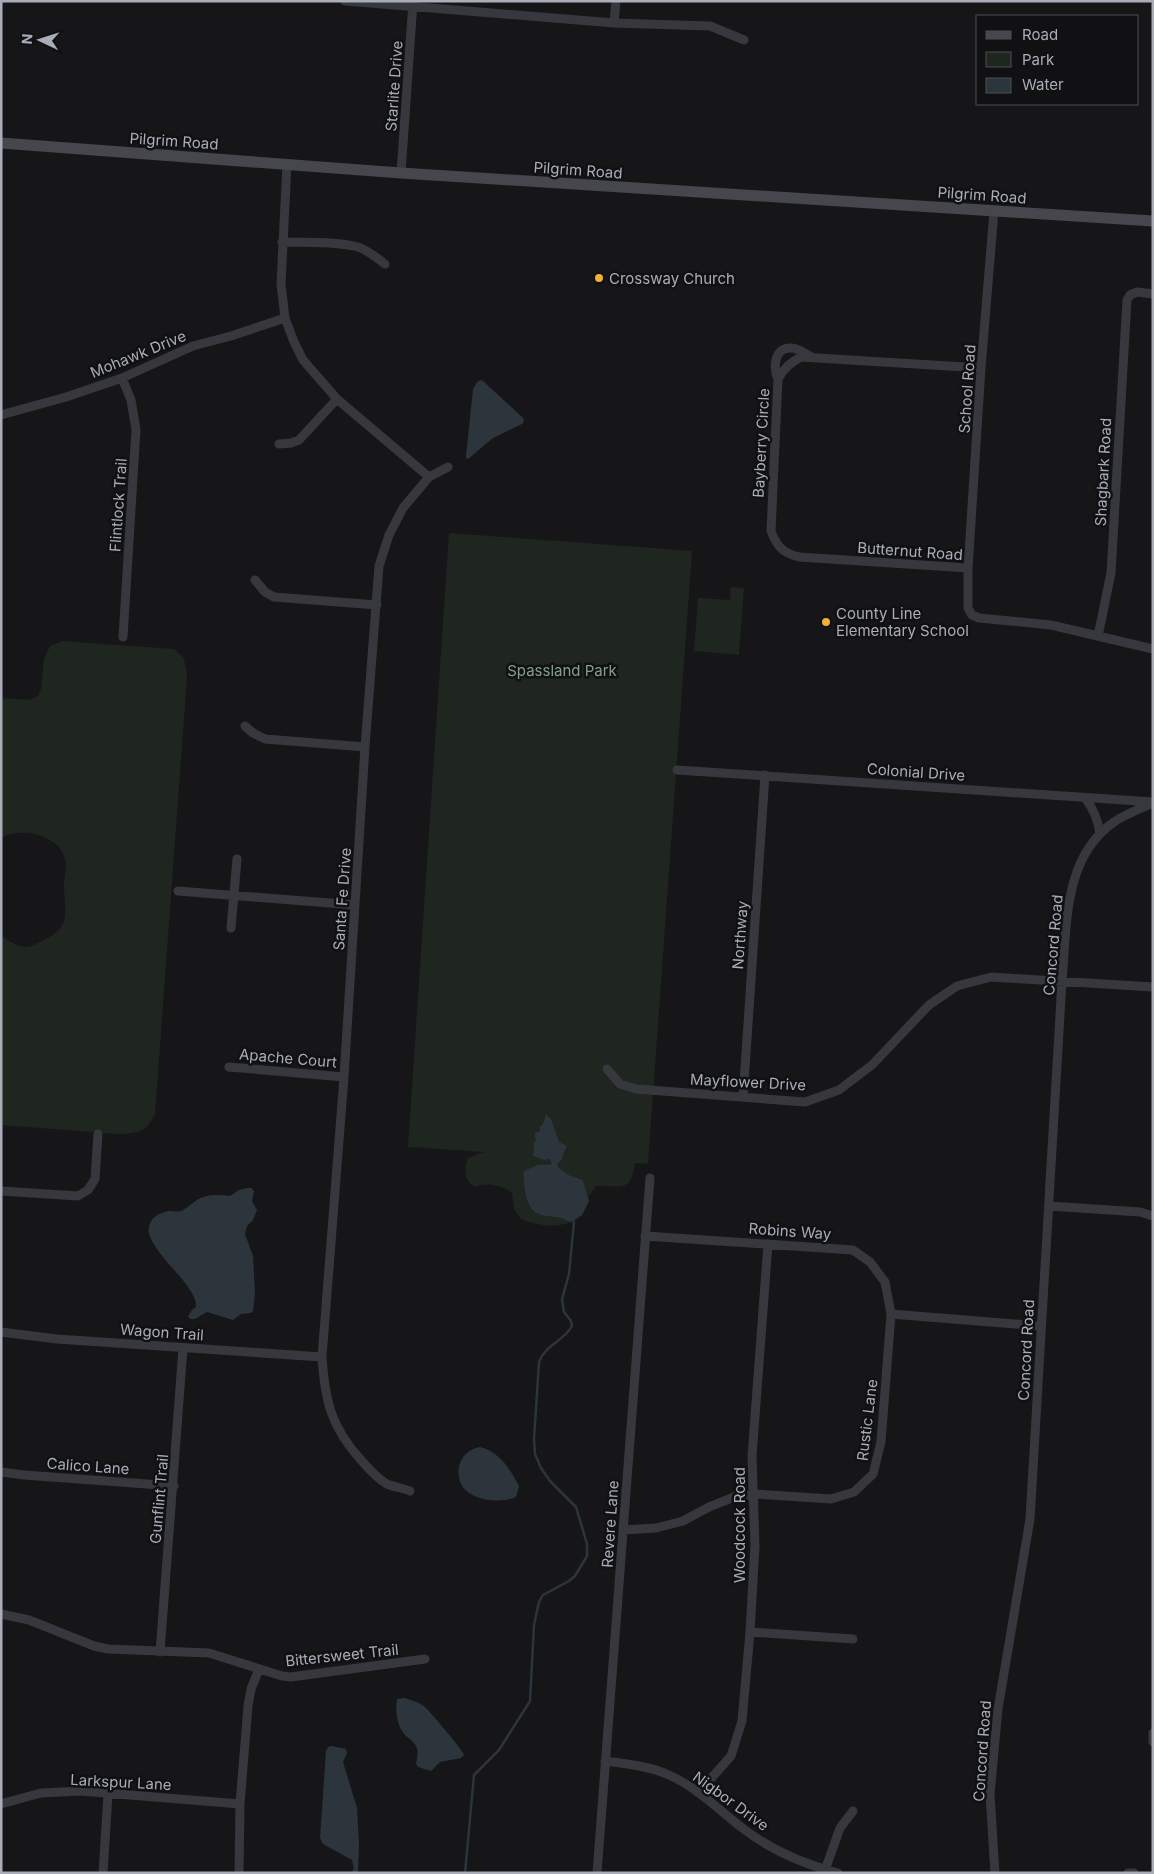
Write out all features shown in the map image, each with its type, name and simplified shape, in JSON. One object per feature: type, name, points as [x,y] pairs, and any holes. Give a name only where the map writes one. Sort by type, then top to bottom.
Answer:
[{"type":"street","points":[[345,1],[413,4],[614,23],[710,26],[744,40]]},
{"type":"street","points":[[614,23],[616,1]]},
{"type":"street","name":"Starlite Drive","points":[[402,173],[413,4]]},
{"type":"street","name":"Pilgrim Road","points":[[1,143],[402,173],[1153,221]]},
{"type":"street","points":[[287,164],[281,284],[285,318],[303,360],[337,399],[429,477]]},
{"type":"street","name":"School Road","points":[[968,568],[994,211]]},
{"type":"street","points":[[282,242],[358,247],[385,264]]},
{"type":"street","name":"Shagbark Road","points":[[1098,636],[1111,573],[1126,308],[1130,295],[1137,292],[1153,294]]},
{"type":"street","name":"Mohawk Drive","points":[[1,415],[66,397],[122,378],[193,346],[285,318]]},
{"type":"street","points":[[778,379],[774,364],[776,358],[784,350],[789,348],[798,349],[811,357]]},
{"type":"street","name":"Bayberry Circle","points":[[799,557],[786,554],[775,541],[771,531],[778,379],[784,369],[801,357],[982,368]]},
{"type":"street","name":"Flintlock Trail","points":[[122,378],[131,400],[136,430],[123,637]]},
{"type":"street","points":[[279,444],[299,440],[337,399]]},
{"type":"street","name":"Santa Fe Drive","points":[[410,1490],[387,1484],[369,1469],[346,1444],[331,1415],[324,1386],[322,1357],[344,1077],[365,747],[379,566],[389,535],[404,508],[429,477],[448,467]]},
{"type":"street","name":"Butternut Road","points":[[799,557],[968,568],[968,608],[972,615],[979,618],[1051,625],[1153,649]]},
{"type":"street","points":[[255,580],[265,592],[274,597],[377,605]]},
{"type":"street","points":[[245,726],[265,739],[365,747]]},
{"type":"street","name":"Colonial Drive","points":[[677,770],[1153,803]]},
{"type":"street","name":"Northway","points":[[743,1097],[765,776]]},
{"type":"street","points":[[1085,798],[1099,821],[1100,834]]},
{"type":"street","name":"Concord Road","points":[[995,1873],[990,1794],[998,1709],[1030,1518],[1062,981],[1069,897],[1079,865],[1100,834],[1115,821],[1153,803]]},
{"type":"street","points":[[231,928],[237,859]]},
{"type":"street","points":[[178,891],[355,904]]},
{"type":"street","name":"Mayflower Drive","points":[[607,1068],[620,1084],[629,1088],[805,1102],[839,1090],[872,1065],[929,1005],[957,986],[991,977],[1153,988]]},
{"type":"street","name":"Apache Court","points":[[229,1067],[344,1077]]},
{"type":"street","points":[[1,1191],[78,1196],[88,1190],[95,1180],[98,1134]]},
{"type":"street","name":"Revere Lane","points":[[597,1873],[650,1178]]},
{"type":"street","points":[[1048,1206],[1140,1212],[1153,1216]]},
{"type":"street","name":"Robins Way","points":[[646,1236],[853,1250],[870,1262],[885,1282],[891,1314]]},
{"type":"street","name":"Woodcock Road","points":[[698,1793],[731,1756],[742,1721],[756,1546],[752,1456],[768,1244]]},
{"type":"street","points":[[891,1314],[1041,1326]]},
{"type":"street","name":"Rustic Lane","points":[[623,1530],[656,1528],[683,1522],[709,1507],[734,1497],[755,1494],[831,1499],[854,1492],[873,1474],[881,1442],[891,1314]]},
{"type":"street","name":"Wagon Trail","points":[[1,1332],[57,1339],[322,1357]]},
{"type":"street","name":"Gunflint Trail","points":[[160,1652],[183,1348]]},
{"type":"street","name":"Calico Lane","points":[[1,1472],[174,1486]]},
{"type":"street","name":"Bittersweet Trail","points":[[1,1614],[29,1620],[86,1643],[108,1649],[208,1653],[282,1676],[291,1677],[426,1659]]},
{"type":"street","points":[[750,1632],[854,1639]]},
{"type":"street","points":[[238,1873],[240,1804],[248,1706],[251,1689],[259,1669]]},
{"type":"street","points":[[1153,1734],[1153,1742]]},
{"type":"street","name":"Nigbor Drive","points":[[605,1761],[640,1766],[670,1775],[698,1793],[743,1829],[783,1854],[825,1871],[838,1873]]},
{"type":"street","name":"Larkspur Lane","points":[[1,1804],[41,1793],[81,1791],[240,1804]]},
{"type":"street","points":[[103,1873],[108,1794]]},
{"type":"street","points":[[825,1871],[840,1828],[853,1811]]},
{"type":"street","points":[[1128,1873],[1134,1873]]},
{"type":"green space","name":"Spassland Park","points":[[449,533],[692,551],[648,1164],[635,1163],[631,1180],[627,1184],[623,1186],[596,1186],[588,1197],[583,1180],[569,1175],[559,1168],[557,1164],[562,1160],[533,1156],[549,1159],[552,1164],[524,1171],[527,1202],[533,1211],[538,1214],[572,1222],[559,1225],[540,1225],[521,1219],[514,1209],[512,1193],[508,1190],[499,1186],[480,1185],[476,1187],[472,1185],[466,1175],[468,1158],[484,1152],[408,1147]]},
{"type":"green space","points":[[731,587],[744,588],[739,655],[694,651],[698,598],[730,600]]},
{"type":"green space","points":[[63,641],[174,649],[184,658],[187,677],[155,1114],[145,1128],[131,1133],[118,1134],[1,1125],[1,936],[16,944],[27,947],[55,934],[64,922],[65,916],[64,886],[66,867],[60,848],[46,838],[27,833],[18,833],[1,838],[1,698],[29,700],[38,696],[41,689],[44,659],[50,646]]},
{"type":"water","points":[[482,380],[524,421],[522,424],[493,438],[468,459],[466,456],[473,389],[478,381]]},
{"type":"water","points":[[546,1115],[551,1119],[559,1142],[567,1146],[562,1160],[557,1164],[559,1168],[569,1175],[583,1180],[589,1201],[582,1215],[572,1222],[538,1214],[530,1207],[526,1195],[524,1171],[538,1165],[552,1164],[549,1159],[545,1160],[533,1156],[534,1143],[537,1139],[535,1138],[535,1133],[540,1131]]},
{"type":"water","points":[[251,1188],[254,1191],[252,1201],[257,1210],[253,1220],[247,1226],[245,1234],[253,1256],[255,1294],[253,1311],[241,1314],[233,1320],[207,1312],[195,1319],[190,1319],[188,1316],[196,1307],[195,1299],[153,1242],[149,1233],[151,1221],[161,1213],[181,1211],[202,1197],[230,1196],[239,1190]]},
{"type":"water","points":[[480,1447],[487,1449],[504,1462],[519,1486],[516,1497],[495,1501],[487,1500],[473,1495],[462,1486],[458,1473],[461,1461],[468,1452]]},
{"type":"water","points":[[404,1698],[418,1702],[425,1707],[462,1752],[464,1755],[461,1758],[440,1762],[431,1771],[418,1767],[416,1764],[417,1748],[403,1732],[397,1719],[397,1699]]},
{"type":"water","points":[[328,1747],[346,1749],[347,1753],[343,1762],[357,1808],[358,1873],[351,1873],[354,1868],[352,1860],[323,1844],[320,1838],[326,1751]]},
{"type":"waterway","points":[[465,1873],[474,1775],[499,1750],[530,1701],[534,1625],[539,1602],[543,1595],[575,1576],[587,1556],[587,1544],[576,1507],[550,1481],[541,1468],[535,1454],[534,1439],[539,1362],[546,1351],[564,1336],[572,1326],[571,1321],[564,1312],[562,1299],[569,1274],[574,1222]]},
{"type":"place","name":"Crossway Church","points":[[599,278]]},
{"type":"place","name":"County Line Elementary School","points":[[826,622]]}]
